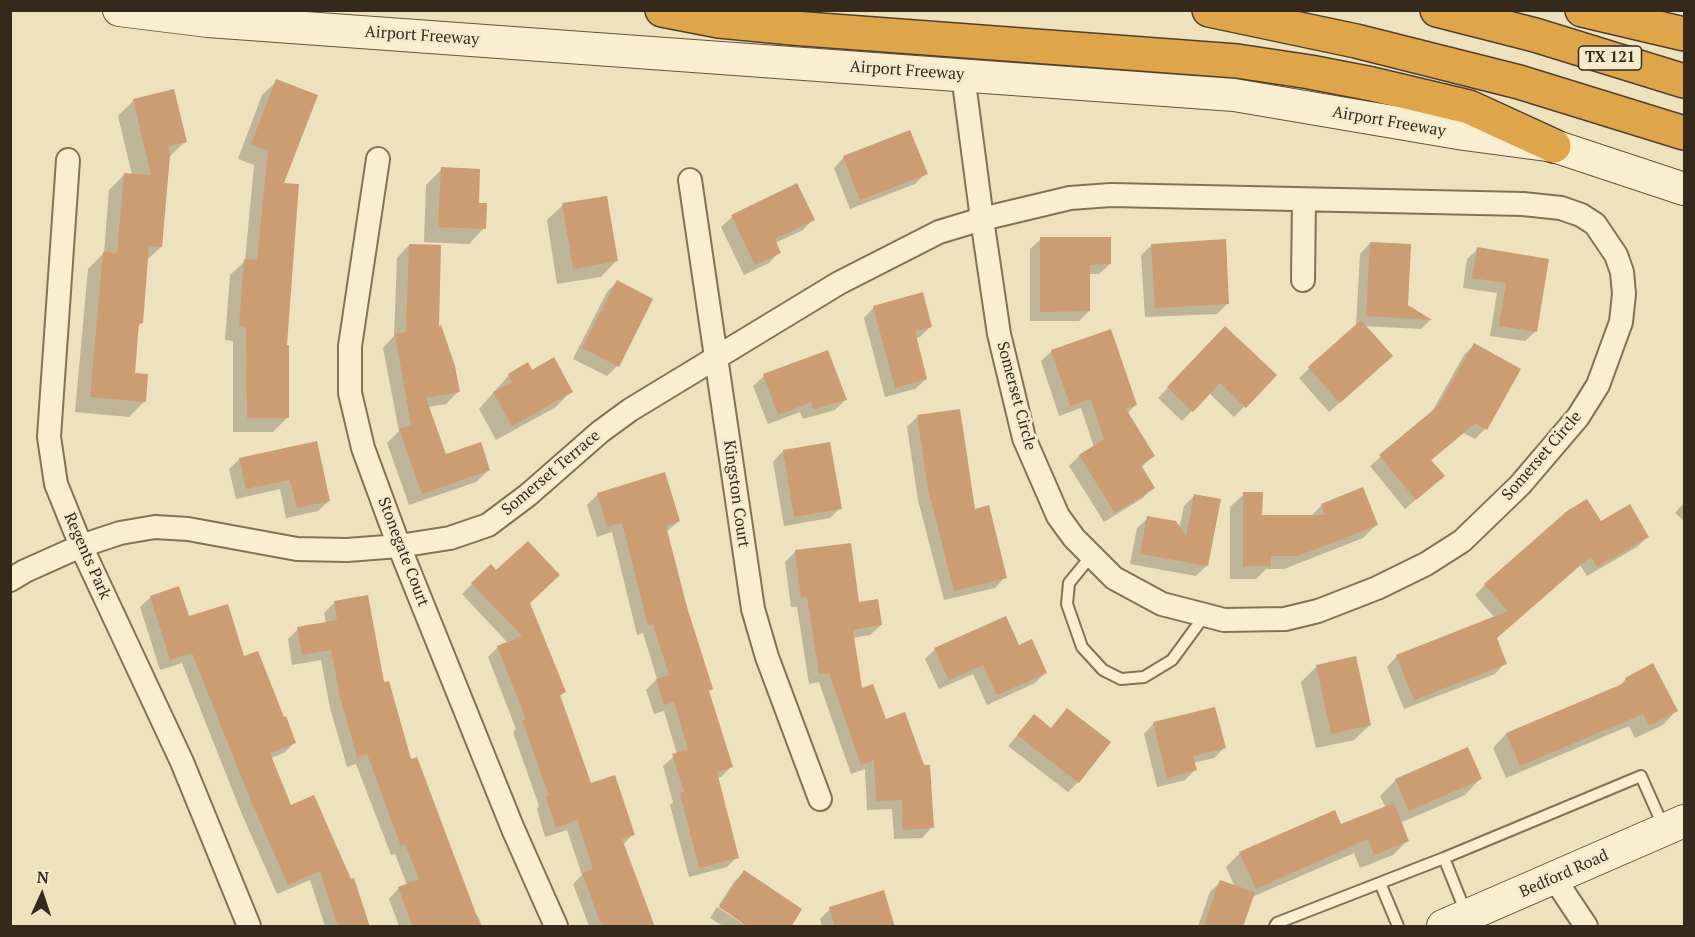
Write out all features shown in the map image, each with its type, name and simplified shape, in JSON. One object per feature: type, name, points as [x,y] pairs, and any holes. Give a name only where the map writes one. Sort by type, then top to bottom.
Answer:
[{"type":"highway","points":[[662,10],[719,21],[792,28],[1237,61],[1310,72],[1469,107],[1554,147]]},
{"type":"highway","points":[[1209,10],[1356,41],[1519,82],[1684,134]]},
{"type":"highway","name":"TX 121","points":[[1437,10],[1535,35],[1684,81]]},
{"type":"highway","points":[[1582,10],[1684,34]]},
{"type":"main road","name":"Airport Freeway","points":[[119,10],[208,21],[1234,95],[1554,147],[1684,189]]},
{"type":"main road","name":"Bedford Road","points":[[1455,921],[1675,826]]},
{"type":"street","name":"Somerset Circle","points":[[963,75],[982,219],[999,334],[1024,438],[1058,516],[1074,538],[1114,578],[1162,604],[1224,620],[1285,619],[1318,611],[1377,588],[1426,564],[1462,541],[1520,485],[1578,417],[1598,385],[1621,322],[1624,294],[1622,272],[1616,255],[1594,224],[1581,214],[1561,208],[1523,204],[1090,197],[1070,198],[982,219]]},
{"type":"street","name":"Stonegate Court","points":[[378,159],[350,346],[350,393],[363,448],[399,546],[509,818],[556,927]]},
{"type":"street","name":"Regents Park","points":[[68,160],[49,437],[56,484],[81,546],[182,762],[249,927]]},
{"type":"street","name":"Kingston Court","points":[[690,180],[753,609],[767,657],[819,799]]},
{"type":"street","points":[[1303,280],[1304,200]]},
{"type":"street","name":"Somerset Terrace","points":[[10,580],[81,546],[120,533],[155,527],[188,529],[297,549],[347,550],[399,546],[450,538],[488,525],[528,495],[600,432],[630,410],[838,283],[939,232],[982,219]]},
{"type":"street","points":[[1554,878],[1586,927]]},
{"type":"lane","points":[[1091,556],[1070,583],[1067,604],[1082,647],[1102,670],[1121,679],[1144,677],[1172,660],[1205,615]]},
{"type":"lane","points":[[1275,927],[1277,923],[1444,858],[1641,776],[1675,826]]},
{"type":"lane","points":[[1444,858],[1455,921]]},
{"type":"lane","points":[[1380,883],[1398,927]]},
{"type":"building","points":[[276,79],[318,95],[284,183],[299,184],[287,345],[289,345],[289,418],[247,418],[246,327],[239,326],[244,259],[257,260],[268,151],[251,144]]},
{"type":"building","points":[[174,89],[187,142],[168,146],[170,156],[162,247],[149,246],[143,323],[139,323],[135,373],[148,374],[146,402],[90,397],[103,252],[117,253],[124,173],[151,175],[133,99]]},
{"type":"building","points":[[910,130],[928,174],[860,200],[843,156]]},
{"type":"building","points":[[441,167],[480,169],[479,203],[487,203],[486,229],[438,227]]},
{"type":"building","points":[[797,183],[815,220],[775,239],[781,253],[755,265],[731,215]]},
{"type":"building","points":[[607,196],[618,261],[573,269],[562,203]]},
{"type":"building","points":[[1040,237],[1111,237],[1111,264],[1090,265],[1090,311],[1040,312]]},
{"type":"building","points":[[1226,239],[1229,304],[1155,308],[1151,244]]},
{"type":"building","points":[[1370,242],[1411,244],[1408,305],[1432,320],[1366,316]]},
{"type":"building","points":[[409,244],[441,245],[439,326],[441,325],[455,366],[460,392],[426,398],[446,454],[481,442],[490,470],[422,494],[399,429],[411,425],[395,334],[406,332]]},
{"type":"building","points":[[1477,247],[1549,259],[1537,332],[1499,326],[1506,283],[1472,278]]},
{"type":"building","points":[[617,280],[653,299],[619,367],[582,348]]},
{"type":"building","points":[[923,292],[932,327],[915,331],[927,379],[895,388],[873,306]]},
{"type":"building","points":[[1361,320],[1393,356],[1340,403],[1308,367]]},
{"type":"building","points":[[1225,326],[1277,375],[1246,408],[1220,383],[1193,412],[1167,387]]},
{"type":"building","points":[[1111,329],[1137,405],[1126,409],[1155,456],[1141,465],[1155,488],[1115,513],[1079,455],[1104,439],[1091,399],[1070,406],[1051,350]]},
{"type":"building","points":[[1474,343],[1521,369],[1487,430],[1475,423],[1431,460],[1445,476],[1416,500],[1379,455],[1438,406]]},
{"type":"building","points":[[828,350],[847,400],[813,409],[811,402],[778,415],[763,374]]},
{"type":"building","points":[[554,357],[573,392],[512,426],[493,392],[512,382],[508,374],[528,362],[532,370]]},
{"type":"building","points":[[960,409],[975,509],[989,505],[1007,578],[954,591],[928,489],[917,415]]},
{"type":"building","points":[[317,441],[330,501],[297,508],[290,480],[246,489],[239,458]]},
{"type":"building","points":[[830,442],[842,509],[794,517],[783,450]]},
{"type":"building","points":[[665,472],[680,521],[666,526],[687,607],[713,689],[709,691],[733,767],[717,772],[739,858],[699,868],[680,793],[684,792],[672,754],[688,749],[674,702],[664,705],[656,679],[669,675],[653,624],[648,625],[622,523],[607,527],[597,493]]},
{"type":"building","points":[[1363,487],[1378,525],[1298,556],[1271,556],[1271,566],[1243,566],[1243,492],[1263,492],[1262,515],[1325,515],[1321,504]]},
{"type":"building","points":[[1194,494],[1221,499],[1208,566],[1140,554],[1147,516],[1176,521],[1186,536]]},
{"type":"building","points":[[1587,499],[1601,521],[1630,504],[1649,537],[1597,567],[1591,556],[1497,638],[1507,664],[1414,700],[1396,655],[1508,611],[1484,584],[1567,511]]},
{"type":"building","points":[[528,541],[560,575],[530,603],[566,692],[560,695],[591,783],[615,775],[635,835],[622,839],[655,927],[602,927],[582,873],[593,869],[577,820],[556,828],[546,797],[549,796],[522,720],[526,719],[497,646],[522,636],[471,583],[491,564],[496,570]]},
{"type":"building","points":[[851,543],[859,602],[878,599],[882,625],[853,630],[862,688],[873,684],[886,719],[905,712],[924,765],[930,765],[934,828],[903,830],[902,800],[876,801],[874,760],[861,765],[829,673],[819,674],[807,597],[801,598],[795,550]]},
{"type":"building","points":[[179,586],[189,616],[228,604],[244,656],[258,651],[296,743],[270,753],[291,805],[314,795],[351,879],[354,878],[370,927],[338,927],[320,871],[288,885],[251,801],[192,653],[170,660],[150,596]]},
{"type":"building","points":[[368,595],[384,682],[389,681],[411,759],[417,757],[481,927],[413,927],[398,887],[419,879],[405,844],[401,846],[367,754],[357,757],[340,697],[331,650],[302,655],[297,627],[337,620],[334,601]]},
{"type":"building","points":[[1006,616],[1019,645],[1032,639],[1047,673],[997,695],[983,665],[949,680],[934,648]]},
{"type":"building","points":[[1356,656],[1371,725],[1331,734],[1316,665]]},
{"type":"building","points":[[1653,663],[1678,711],[1649,726],[1643,714],[1520,766],[1506,733],[1627,682],[1625,678]]},
{"type":"building","points":[[1215,707],[1226,748],[1193,756],[1197,770],[1167,778],[1153,722]]},
{"type":"building","points":[[1067,708],[1111,742],[1079,783],[1017,735],[1034,714],[1051,728]]},
{"type":"building","points":[[1468,747],[1482,779],[1409,811],[1395,779]]},
{"type":"building","points":[[1394,803],[1409,841],[1374,855],[1368,839],[1256,889],[1239,852],[1335,810],[1341,824]]},
{"type":"building","points":[[744,870],[802,909],[791,927],[748,927],[719,907]]},
{"type":"building","points":[[1220,880],[1255,892],[1243,927],[1203,927]]},
{"type":"building","points":[[884,890],[895,927],[835,927],[829,907]]}]
